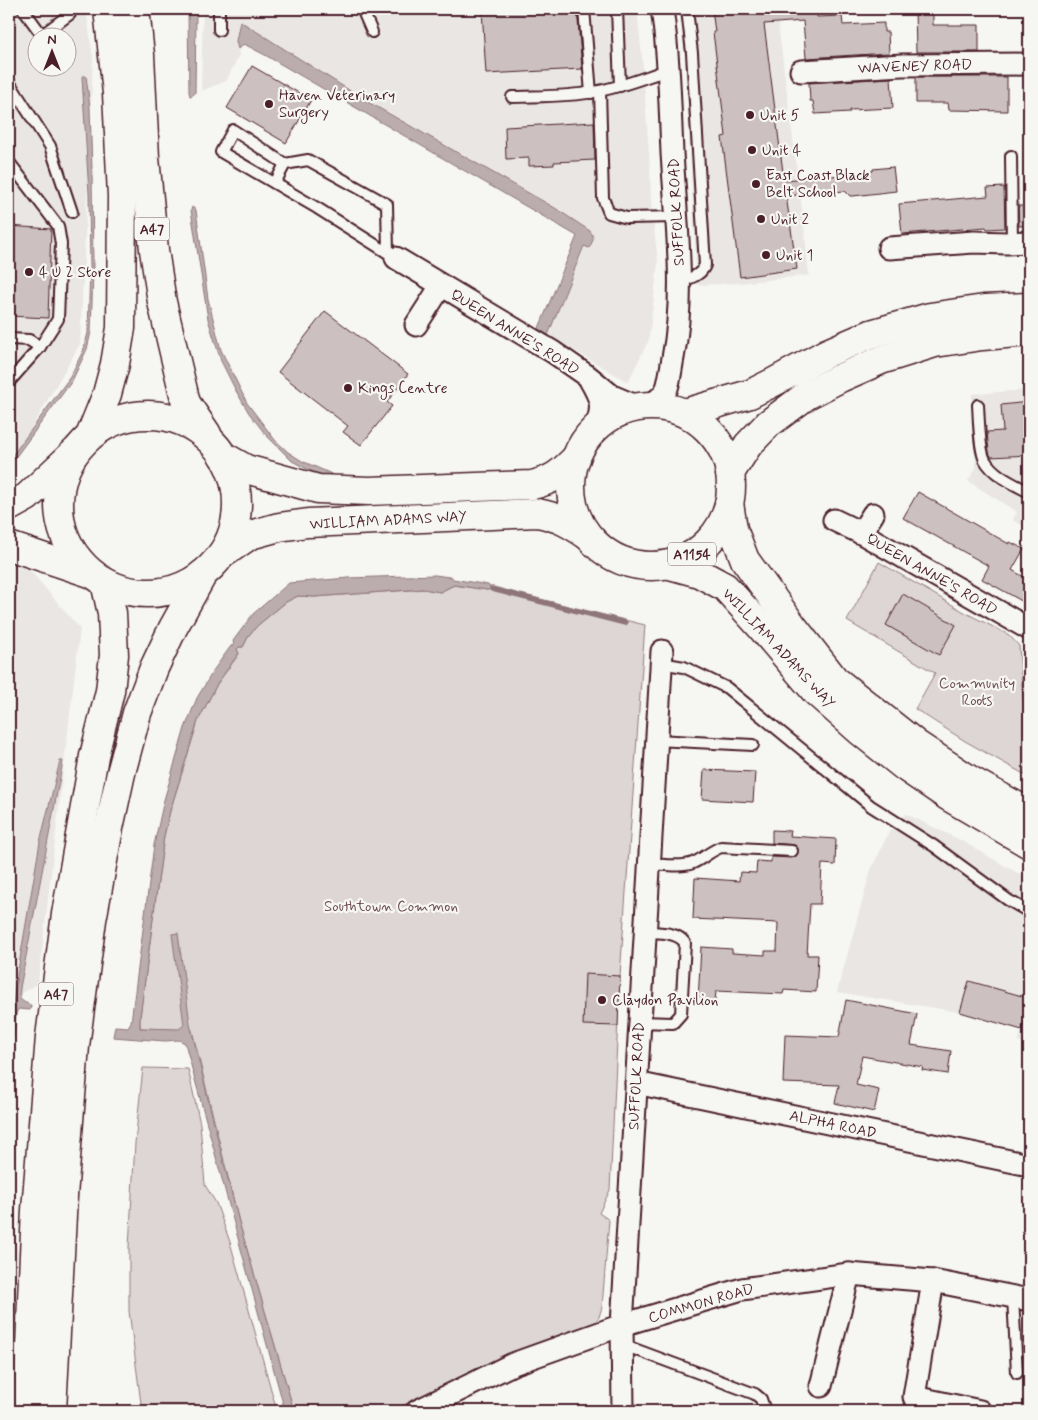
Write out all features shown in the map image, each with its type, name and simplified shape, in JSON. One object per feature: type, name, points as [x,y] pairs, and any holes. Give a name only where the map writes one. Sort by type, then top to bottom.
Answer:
[{"type":"main road","name":"A47","points":[[83,443],[107,394],[115,364],[121,328],[122,196],[117,93],[108,9]]},
{"type":"main road","name":"A47","points":[[135,9],[140,55],[145,158],[154,250],[162,302],[186,403],[217,448]]},
{"type":"main road","name":"A1154","points":[[685,413],[750,394],[827,353],[871,334],[930,317],[984,309],[1029,307]]},
{"type":"main road","points":[[730,473],[748,446],[768,424],[807,395],[840,378],[881,360],[935,343],[1029,332]]},
{"type":"main road","name":"A1154","points":[[643,407],[667,408],[685,413],[701,424],[715,438],[724,454],[730,473],[731,488],[729,504],[721,524],[708,542],[691,555],[670,565],[650,568],[626,562],[604,551],[588,535],[575,511],[570,484],[576,458],[584,441],[596,427],[623,411],[643,407]]},
{"type":"main road","points":[[9,507],[27,497],[83,443],[112,422],[137,415],[164,416],[188,424],[217,448],[234,480],[237,506],[233,532],[212,565],[180,587],[155,593],[129,591],[99,578],[9,546]]},
{"type":"main road","points":[[83,443],[65,471],[59,493],[60,516],[66,538],[77,558],[99,578]]},
{"type":"main road","name":"WILLIAM ADAMS WAY","points":[[217,448],[246,469],[318,489],[369,492],[532,485],[546,482],[561,473],[576,458]]},
{"type":"main road","name":"WILLIAM ADAMS WAY","points":[[729,504],[734,529],[745,560],[835,680],[917,745],[970,780],[1029,813]]},
{"type":"main road","name":"WILLIAM ADAMS WAY","points":[[212,565],[250,535],[279,527],[308,523],[537,513],[553,516],[568,522],[588,535]]},
{"type":"main road","name":"A47","points":[[52,1411],[62,1196],[75,1046],[92,920],[109,828],[137,713],[154,668],[173,628],[212,565]]},
{"type":"main road","name":"WILLIAM ADAMS WAY","points":[[670,565],[699,573],[725,587],[762,627],[816,692],[860,731],[905,767],[948,797],[1029,844]]},
{"type":"main road","name":"A47","points":[[27,1411],[36,1210],[50,1037],[66,914],[94,756],[110,691],[114,655],[112,613],[99,578]]},
{"type":"street","name":"SUFFOLK ROAD","points":[[643,407],[659,400],[667,388],[675,350],[679,308],[668,70],[662,9]]},
{"type":"street","name":"WAVENEY ROAD","points":[[801,71],[902,65],[1029,64]]},
{"type":"street","points":[[892,248],[974,242],[1021,242]]},
{"type":"street","name":"QUEEN ANNE'S ROAD","points":[[392,255],[553,352],[612,396],[643,407]]},
{"type":"street","name":"QUEEN ANNE'S ROAD","points":[[416,325],[441,286]]},
{"type":"street","name":"QUEEN ANNE'S ROAD","points":[[589,378],[598,393],[601,406],[601,414],[596,427]]},
{"type":"street","name":"QUEEN ANNE'S ROAD","points":[[861,533],[873,514]]},
{"type":"street","name":"QUEEN ANNE'S ROAD","points":[[834,520],[861,533],[1029,629]]},
{"type":"street","name":"SUFFOLK ROAD","points":[[623,1411],[621,1335],[662,657]]},
{"type":"street","name":"ALPHA ROAD","points":[[636,1083],[1029,1165]]},
{"type":"street","points":[[821,1386],[849,1274]]},
{"type":"street","name":"COMMON ROAD","points":[[417,1411],[513,1364],[621,1335],[742,1288],[849,1274],[933,1281],[1021,1298]]},
{"type":"street","points":[[933,1281],[914,1397],[945,1408],[980,1411]]},
{"type":"lane","points":[[23,9],[42,35],[70,14]]},
{"type":"lane","points":[[218,30],[219,9]]},
{"type":"lane","points":[[362,9],[372,32]]},
{"type":"lane","points":[[584,9],[596,92],[603,198],[609,213],[627,218],[676,217]]},
{"type":"lane","points":[[617,9],[620,86]]},
{"type":"lane","points":[[679,283],[698,275],[703,271],[705,265],[692,53],[687,9]]},
{"type":"lane","points":[[512,97],[558,96],[596,92],[668,70]]},
{"type":"lane","points":[[9,82],[50,146],[72,212]]},
{"type":"lane","points":[[233,130],[285,164],[308,160],[387,204],[392,255],[221,152],[233,130]]},
{"type":"lane","points":[[1010,156],[1021,242]]},
{"type":"lane","points":[[9,162],[58,226],[61,244],[58,320],[40,347],[9,382]]},
{"type":"lane","points":[[275,183],[285,164]]},
{"type":"lane","points":[[9,339],[29,340],[40,347]]},
{"type":"lane","points":[[978,405],[982,450],[985,460],[994,471],[1029,492]]},
{"type":"lane","points":[[662,657],[727,688],[871,806],[934,846],[1008,900],[1029,912]]},
{"type":"lane","points":[[656,740],[753,745]]},
{"type":"lane","points":[[649,864],[688,864],[695,862],[713,850],[721,848],[792,851]]},
{"type":"lane","points":[[639,1022],[673,1023],[681,1014],[685,943],[682,938],[671,934],[645,932]]},
{"type":"lane","points":[[1017,1373],[1021,1298]]},
{"type":"lane","points":[[621,1335],[755,1394],[762,1399],[765,1411]]},
{"type":"shaded area","points":[[9,9],[86,9],[93,58],[80,344],[9,467]]},
{"type":"shaded area","points":[[188,9],[196,9],[195,93],[192,96],[190,96],[189,92]]},
{"type":"shaded area","points":[[203,9],[637,9],[650,168],[651,204],[658,262],[649,339],[628,382],[548,335],[585,246],[593,236],[590,231],[555,208],[363,99],[240,21],[236,41],[239,55],[226,81],[201,91]]},
{"type":"shaded area","points":[[679,9],[776,9],[809,275],[740,283],[697,285],[685,60]]},
{"type":"shaded area","points":[[240,21],[363,99],[555,208],[590,231],[593,236],[592,241],[589,248],[584,246],[548,335],[546,336],[539,332],[539,328],[577,236],[265,55],[244,44],[238,49],[236,41]]},
{"type":"shaded area","points":[[82,76],[86,76],[90,108],[93,271],[91,332],[87,349],[72,381],[9,466],[9,460],[70,377],[83,351],[88,333],[90,267],[89,195]]},
{"type":"shaded area","points":[[192,207],[196,210],[208,299],[221,350],[247,403],[275,440],[288,452],[302,461],[334,475],[334,480],[292,461],[266,435],[249,413],[236,391],[221,361],[208,319]]},
{"type":"shaded area","points":[[1029,390],[1029,530],[1013,520],[1017,512],[968,481],[976,468],[972,394]]},
{"type":"shaded area","points":[[9,563],[27,567],[80,629],[38,983],[9,1000]]},
{"type":"shaded area","points":[[451,576],[453,579],[488,585],[492,589],[487,590],[454,585],[440,592],[423,589],[314,597],[298,596],[286,602],[258,625],[249,635],[243,647],[237,649],[239,653],[217,684],[198,721],[164,836],[140,1028],[179,1029],[184,1025],[172,934],[178,933],[190,1024],[218,1140],[239,1222],[294,1411],[285,1411],[185,1043],[179,1040],[165,1041],[113,1037],[115,1026],[128,1027],[131,1022],[154,845],[164,800],[185,728],[197,698],[215,668],[231,646],[234,645],[233,641],[253,614],[289,583],[348,578]]},
{"type":"shaded area","points":[[60,761],[63,761],[20,988],[21,999],[31,1005],[30,1010],[18,1009],[16,1014],[9,1091],[9,1040],[15,988],[40,842]]},
{"type":"shaded area","points":[[906,814],[962,841],[1029,880],[1029,1046],[1018,1042],[1022,1030],[960,1012],[837,992],[871,870],[889,832]]},
{"type":"green space","name":"Community Roots","points":[[879,562],[966,613],[1009,635],[1019,646],[1029,777],[965,741],[915,709],[935,673],[847,621]]},
{"type":"green space","name":"Southtown Common","points":[[454,585],[487,590],[495,588],[645,625],[620,976],[610,1190],[599,1213],[609,1220],[602,1307],[599,1317],[594,1324],[503,1359],[391,1411],[294,1411],[239,1222],[192,1030],[140,1028],[164,836],[198,721],[217,684],[239,654],[237,649],[243,647],[249,635],[258,625],[286,602],[298,596],[314,597],[425,589],[440,592]]},
{"type":"green space","points":[[143,1068],[188,1069],[200,1124],[205,1185],[216,1203],[230,1242],[277,1411],[142,1411],[129,1311],[129,1247],[135,1143]]},
{"type":"building","points":[[482,9],[577,9],[582,69],[486,74]]},
{"type":"building","points":[[712,9],[817,9],[817,17],[842,16],[843,25],[884,23],[884,32],[888,32],[889,53],[806,58],[803,21],[764,24],[784,180],[854,174],[873,171],[873,169],[893,167],[896,191],[853,196],[850,196],[845,191],[786,196],[797,269],[740,277],[722,137],[726,136],[713,32],[715,32]]},
{"type":"building","points":[[915,9],[933,9],[933,25],[979,25],[979,52],[916,52]]},
{"type":"building","name":"Haven Veterinary Surgery","points":[[252,66],[311,100],[286,143],[227,108]]},
{"type":"building","points":[[916,77],[1007,77],[1007,111],[949,110],[948,103],[916,103]]},
{"type":"building","points":[[891,78],[893,108],[815,114],[813,101],[810,101],[809,83]]},
{"type":"building","points":[[594,122],[595,160],[554,162],[554,165],[529,166],[529,158],[506,159],[505,127]]},
{"type":"building","points":[[1004,187],[1005,228],[987,229],[986,227],[902,234],[899,204],[988,196],[987,188]]},
{"type":"building","points":[[1018,206],[1023,206],[1025,226],[1019,226]]},
{"type":"building","name":"4 U 2 Store","points":[[9,226],[51,229],[48,318],[9,316]]},
{"type":"building","name":"Kings Centre","points":[[325,311],[408,374],[387,402],[392,406],[361,445],[343,432],[348,426],[278,372]]},
{"type":"building","points":[[1029,402],[1029,455],[991,457],[987,432],[1003,431],[1001,405]]},
{"type":"building","points":[[918,492],[1009,544],[1010,542],[1024,549],[1012,570],[1029,580],[1029,605],[982,579],[989,566],[903,518]]},
{"type":"building","points":[[903,594],[956,625],[939,655],[886,625]]},
{"type":"building","points":[[704,770],[755,772],[753,802],[702,799]]},
{"type":"building","points":[[772,830],[791,831],[790,836],[836,839],[835,865],[822,864],[820,904],[810,904],[807,955],[818,955],[816,992],[784,990],[783,994],[716,991],[715,1002],[698,1001],[701,947],[732,949],[732,953],[765,955],[765,951],[777,951],[778,923],[693,919],[695,878],[739,881],[740,872],[756,873],[757,861],[771,862],[771,857],[792,858],[797,855],[798,848],[795,845],[772,843]]},
{"type":"building","name":"Claydon Pavilion","points":[[585,974],[620,976],[618,1026],[583,1025]]},
{"type":"building","points":[[969,981],[1029,998],[1022,1030],[960,1012]]},
{"type":"building","points":[[846,1000],[917,1014],[911,1045],[951,1051],[948,1074],[922,1070],[923,1067],[862,1056],[856,1085],[879,1090],[874,1112],[835,1103],[839,1085],[783,1083],[785,1035],[839,1037]]},
{"type":"waterway","points":[[492,589],[625,623]]},
{"type":"place","name":"Haven Veterinary Surgery","points":[[269,104]]},
{"type":"place","name":"Unit 5","points":[[750,115]]},
{"type":"place","name":"Unit 4","points":[[752,150]]},
{"type":"place","name":"East Coast Black Belt School","points":[[756,184]]},
{"type":"place","name":"Unit 2","points":[[761,219]]},
{"type":"place","name":"Unit 1","points":[[766,255]]},
{"type":"place","name":"4 U 2 Store","points":[[29,272]]},
{"type":"place","name":"Kings Centre","points":[[348,388]]},
{"type":"place","name":"Claydon Pavilion","points":[[602,1000]]}]
